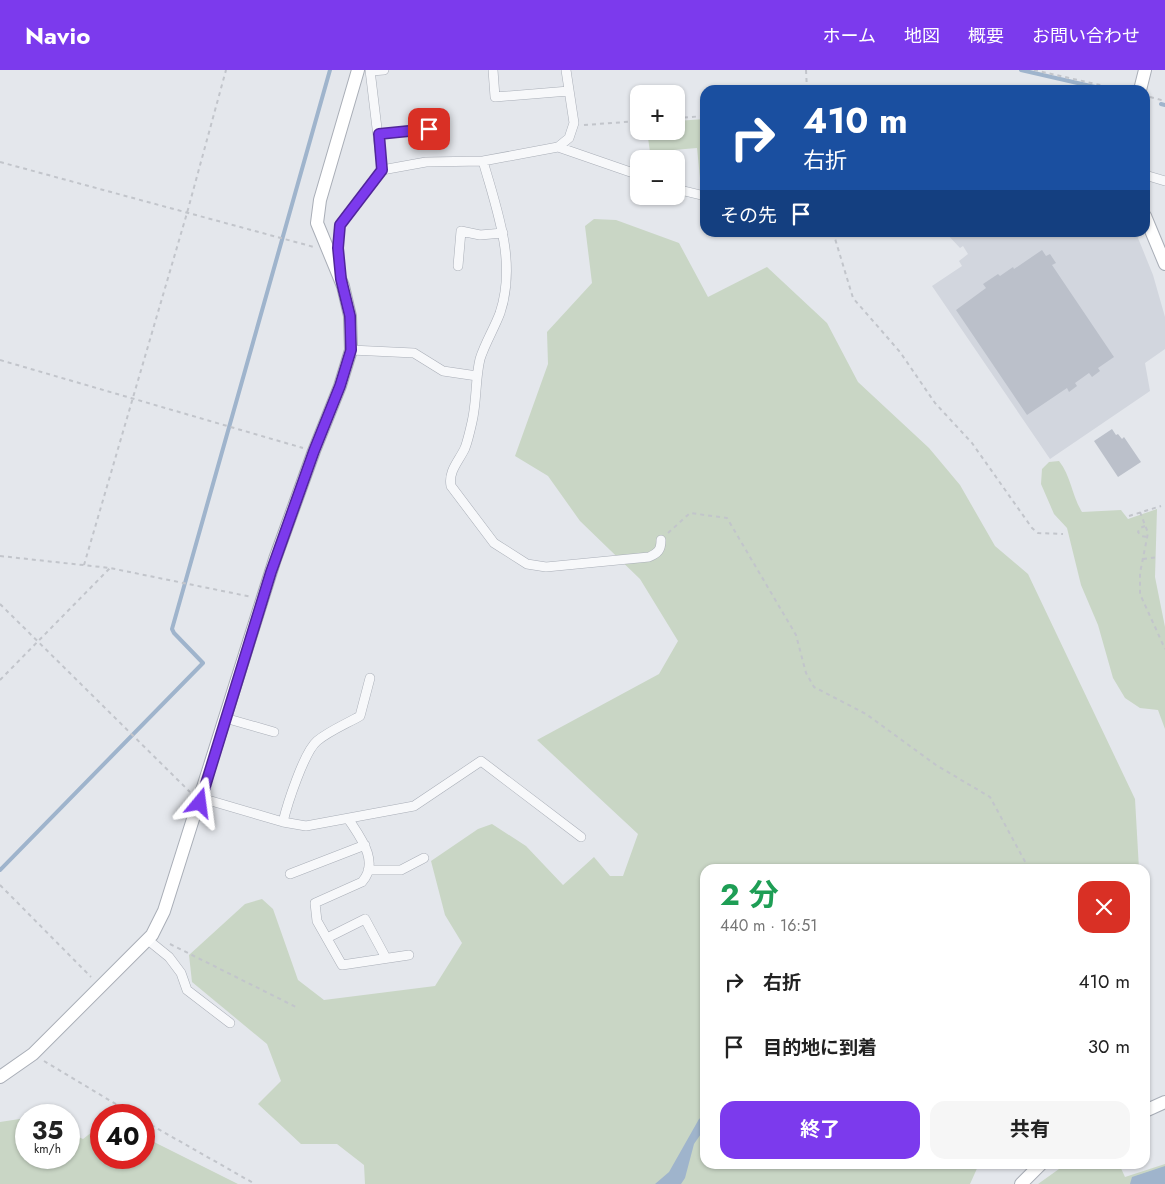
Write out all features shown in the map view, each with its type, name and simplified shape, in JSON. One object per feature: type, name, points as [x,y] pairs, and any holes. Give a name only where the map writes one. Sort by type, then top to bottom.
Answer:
[{"type":"street","points":[[366,70],[384,70]]},
{"type":"street","points":[[0,1077],[33,1054],[101,987],[150,937],[164,911],[201,800],[262,599],[314,451],[340,386],[351,350],[350,316],[341,279],[338,248],[340,225],[382,170],[379,134],[366,70]]},
{"type":"street","points":[[341,279],[317,223],[317,213],[366,70]]},
{"type":"street","points":[[493,70],[495,97],[569,92]]},
{"type":"street","points":[[382,170],[426,162],[483,161],[558,147],[569,138],[574,126],[566,70]]},
{"type":"street","points":[[1141,85],[1145,70]]},
{"type":"street","points":[[379,134],[429,129]]},
{"type":"street","points":[[558,147],[630,172]]},
{"type":"street","points":[[483,161],[503,233],[507,257],[506,288],[500,313],[481,357],[477,376],[476,407],[465,447],[450,479],[451,486],[494,543],[527,564],[546,567],[649,558],[658,554],[661,540]]},
{"type":"street","points":[[1150,176],[1165,181]]},
{"type":"street","points":[[685,191],[700,195]]},
{"type":"street","points":[[1150,228],[1165,264]]},
{"type":"street","points":[[458,266],[461,231],[480,235],[503,233]]},
{"type":"street","points":[[351,350],[414,353],[443,371],[477,376]]},
{"type":"street","points":[[283,822],[291,791],[309,750],[316,741],[360,716],[370,678]]},
{"type":"street","points":[[225,718],[274,732]]},
{"type":"street","points":[[201,800],[283,822],[306,826],[349,820],[414,806],[481,761],[581,837]]},
{"type":"street","points":[[349,820],[365,845],[367,876],[362,882],[315,903],[318,921],[342,965],[408,955]]},
{"type":"street","points":[[290,874],[365,845]]},
{"type":"street","points":[[368,870],[400,870],[424,858]]},
{"type":"street","points":[[327,938],[365,919],[386,958]]},
{"type":"street","points":[[150,937],[181,973],[187,990],[230,1023]]},
{"type":"street","points":[[1150,1109],[1165,1102]]},
{"type":"street","points":[[1021,1184],[1036,1169]]},
{"type":"path","points":[[84,565],[134,398],[226,70]]},
{"type":"path","points":[[806,70],[807,85]]},
{"type":"path","points":[[1034,70],[1100,85]]},
{"type":"path","points":[[1150,97],[1165,101]]},
{"type":"path","points":[[685,117],[700,116]]},
{"type":"path","points":[[574,126],[630,122]]},
{"type":"path","points":[[0,162],[328,252]]},
{"type":"path","points":[[835,237],[853,298],[859,306],[900,352],[935,403],[972,443],[1032,528],[1038,533],[1063,534]]},
{"type":"path","points":[[0,360],[314,451]]},
{"type":"path","points":[[1129,516],[1161,506]]},
{"type":"path","points":[[1140,512],[1148,537],[1140,573],[1140,594],[1165,649]]},
{"type":"path","points":[[661,540],[690,513],[726,518],[796,635],[806,673],[814,687],[866,714],[936,764],[990,797],[1026,864]]},
{"type":"path","points":[[1145,526],[1140,528],[1138,532],[1141,536],[1148,537]]},
{"type":"path","points":[[0,556],[110,568],[262,599]]},
{"type":"path","points":[[1143,559],[1158,557]]},
{"type":"path","points":[[0,680],[110,568]]},
{"type":"path","points":[[0,604],[134,737],[201,800]]},
{"type":"path","points":[[0,885],[101,987]]},
{"type":"path","points":[[150,937],[298,1008]]},
{"type":"path","points":[[33,1054],[116,1104]]},
{"type":"path","points":[[155,1127],[255,1184]]},
{"type":"shaded area","points":[[950,237],[1138,237],[1153,275],[1165,317],[1165,349],[1145,363],[1150,391],[1050,459],[932,286],[962,266],[959,261],[968,254],[963,246],[960,248]]},
{"type":"green space","points":[[700,119],[700,178],[697,148],[650,150],[648,140],[685,140],[685,120]]},
{"type":"green space","points":[[594,219],[616,220],[679,243],[708,297],[767,267],[827,323],[858,382],[929,448],[960,485],[995,546],[1028,574],[1135,799],[1139,864],[700,864],[700,1169],[977,1169],[970,1184],[365,1184],[364,1165],[337,1144],[301,1144],[258,1104],[281,1081],[267,1044],[192,982],[189,955],[245,904],[262,899],[273,909],[298,980],[324,1000],[435,986],[462,943],[445,915],[431,861],[478,829],[492,824],[526,846],[563,885],[594,857],[610,876],[623,876],[638,834],[537,740],[659,674],[678,641],[640,579],[580,521],[548,476],[515,456],[548,364],[547,332],[592,283],[585,226]]},
{"type":"green space","points":[[1059,461],[1082,512],[1121,510],[1128,519],[1157,509],[1155,577],[1165,627],[1165,729],[1158,710],[1140,708],[1125,698],[1113,678],[1098,625],[1081,585],[1067,528],[1054,514],[1041,484],[1042,469],[1049,462]]},
{"type":"green space","points":[[15,1120],[15,1169],[80,1169],[80,1138],[83,1139],[90,1134],[90,1169],[155,1169],[155,1142],[238,1184],[0,1184],[0,1122]]},
{"type":"green space","points":[[1165,1164],[1165,1184],[1038,1184],[1059,1169],[1121,1169],[1125,1177]]},
{"type":"water","points":[[699,1119],[700,1135],[694,1144],[685,1178],[681,1184],[655,1184],[669,1172]]},
{"type":"water","points":[[1165,1166],[1165,1184],[1130,1184],[1132,1177]]},
{"type":"building","points":[[1042,250],[1046,256],[1050,254],[1056,263],[1052,265],[1114,357],[1098,368],[1100,371],[1092,377],[1089,373],[1075,383],[1077,386],[1069,392],[1067,388],[1027,415],[956,310],[986,288],[983,284],[998,274],[1000,276],[1013,267],[1014,269]]},
{"type":"building","points":[[1112,429],[1122,439],[1124,437],[1141,462],[1118,477],[1094,441]]},
{"type":"waterway","points":[[0,870],[203,663],[172,629],[330,70]]},
{"type":"waterway","points":[[1021,70],[1086,85]]},
{"type":"waterway","points":[[1161,104],[1165,105]]},
{"type":"route","points":[[200,803],[271,572],[314,451],[340,386],[351,350],[350,316],[341,279],[338,248],[340,225],[382,170],[379,134],[429,129]]}]
